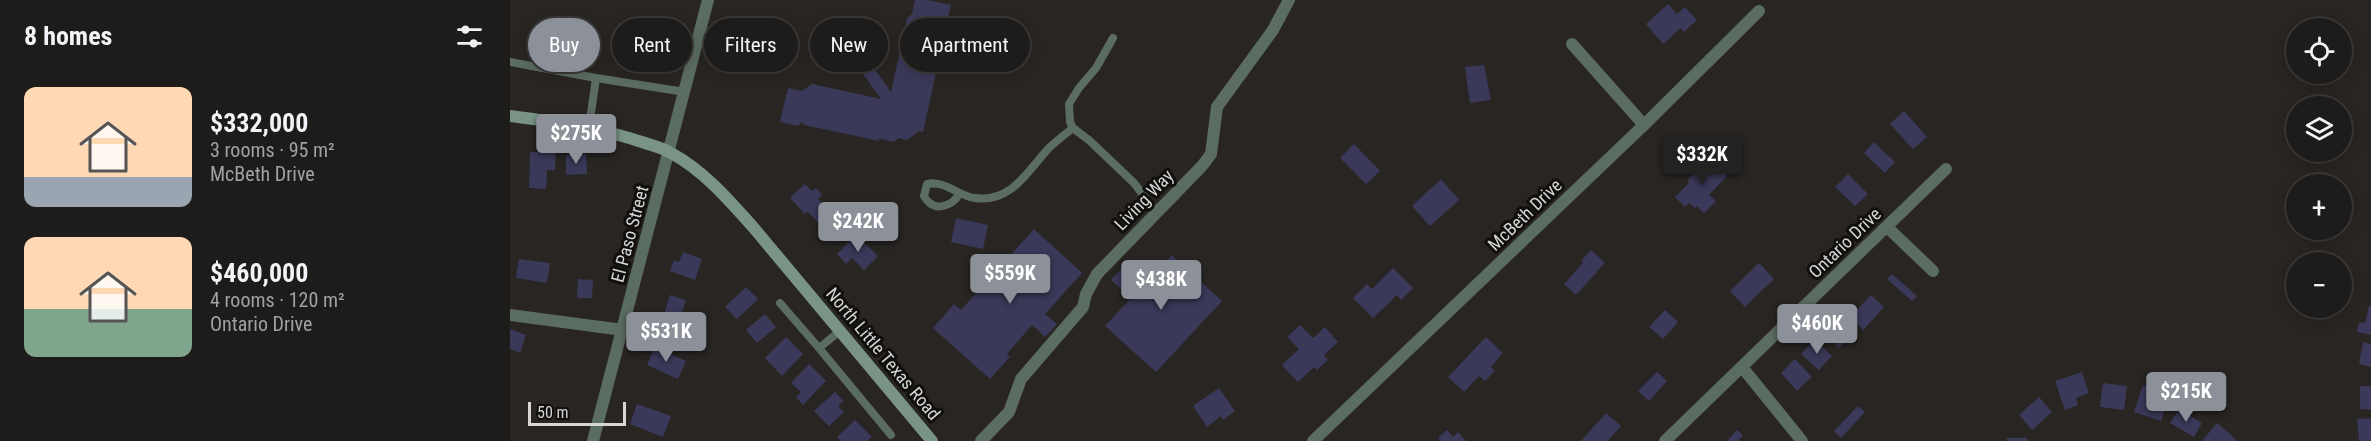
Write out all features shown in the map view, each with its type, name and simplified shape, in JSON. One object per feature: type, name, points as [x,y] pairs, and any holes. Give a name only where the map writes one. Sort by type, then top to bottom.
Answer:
[{"type":"street","name":"El Paso Street","points":[[593,441],[708,0]]},
{"type":"street","name":"Living Way","points":[[981,441],[1009,412],[1021,379],[1083,308],[1086,294],[1097,274],[1211,154],[1217,107],[1273,30],[1289,0]]},
{"type":"street","name":"McBeth Drive","points":[[1313,441],[1644,125],[1759,11]]},
{"type":"street","points":[[1572,44],[1644,125]]},
{"type":"street","name":"North Little Texas Road","points":[[510,116],[589,127],[670,152],[685,161],[723,193],[932,441]]},
{"type":"street","name":"Ontario Drive","points":[[1665,441],[1946,170]]},
{"type":"street","points":[[1887,227],[1933,271]]},
{"type":"street","points":[[510,315],[623,330]]},
{"type":"street","points":[[1742,367],[1802,441]]},
{"type":"lane","points":[[1113,38],[1096,68],[1069,104],[1068,115],[1073,128],[1134,183],[1157,213]]},
{"type":"lane","points":[[510,63],[685,92]]},
{"type":"lane","points":[[589,127],[597,78]]},
{"type":"lane","points":[[960,193],[949,205],[942,207],[929,203],[924,195],[927,184],[934,182],[978,199],[999,197],[1013,189],[1058,139],[1073,128]]},
{"type":"lane","points":[[780,303],[891,435]]},
{"type":"lane","points":[[819,348],[840,331]]},
{"type":"building","points":[[915,0],[951,5],[948,18],[907,18],[912,14]]},
{"type":"building","points":[[1668,4],[1677,14],[1685,7],[1697,20],[1684,32],[1681,28],[1663,44],[1646,24]]},
{"type":"building","points":[[900,50],[900,72],[936,72],[923,132],[919,131],[907,140],[899,138],[894,142],[804,125],[802,122],[798,126],[780,122],[788,88],[802,91],[812,84],[881,99],[863,74],[877,72],[891,92]]},
{"type":"building","points":[[1484,65],[1491,100],[1470,103],[1465,67]]},
{"type":"building","points":[[1904,111],[1927,137],[1913,149],[1890,124]]},
{"type":"building","points":[[1874,142],[1895,162],[1885,173],[1864,153]]},
{"type":"building","points":[[1354,144],[1380,171],[1366,184],[1340,158]]},
{"type":"building","points":[[530,152],[556,152],[555,170],[547,170],[546,189],[529,188]]},
{"type":"building","points":[[586,154],[587,174],[566,175],[566,155]]},
{"type":"building","points":[[1707,156],[1727,176],[1709,195],[1716,201],[1704,213],[1697,206],[1695,208],[1689,203],[1685,207],[1675,197],[1689,183],[1687,181]]},
{"type":"building","points":[[1848,174],[1868,194],[1855,206],[1835,187]]},
{"type":"building","points":[[1441,179],[1459,200],[1430,226],[1412,206]]},
{"type":"building","points":[[805,184],[812,191],[816,188],[822,195],[818,199],[832,214],[820,225],[807,211],[805,214],[790,198]]},
{"type":"building","points":[[956,218],[988,225],[983,249],[951,242]]},
{"type":"building","points":[[1034,229],[1082,273],[1045,314],[1057,324],[1045,337],[1032,325],[1007,354],[1010,357],[990,379],[933,328],[954,304],[961,310]]},
{"type":"building","points":[[856,235],[878,256],[864,270],[852,258],[846,264],[837,254]]},
{"type":"building","points":[[1591,250],[1605,263],[1576,295],[1564,284],[1583,263],[1581,261]]},
{"type":"building","points":[[683,252],[702,259],[695,280],[670,271],[674,260],[679,262]]},
{"type":"building","points":[[1172,255],[1222,301],[1156,372],[1105,326],[1131,298],[1111,280],[1127,263],[1148,282]]},
{"type":"building","points":[[519,259],[550,263],[547,283],[516,278]]},
{"type":"building","points":[[1759,263],[1774,279],[1745,307],[1730,291]]},
{"type":"building","points":[[1393,268],[1413,288],[1401,300],[1397,295],[1373,318],[1353,298],[1367,284],[1372,289]]},
{"type":"building","points":[[1892,274],[1917,296],[1912,301],[1887,279]]},
{"type":"building","points":[[578,279],[593,280],[592,298],[577,298]]},
{"type":"building","points":[[746,287],[758,299],[737,319],[725,307]]},
{"type":"building","points":[[670,295],[686,300],[675,333],[660,328]]},
{"type":"building","points":[[1871,295],[1884,307],[1863,330],[1850,317]]},
{"type":"building","points":[[2369,306],[2371,306],[2371,335],[2357,332],[2359,322],[2365,323]]},
{"type":"building","points":[[1665,310],[1678,322],[1663,339],[1649,327]]},
{"type":"building","points":[[765,314],[776,327],[757,343],[746,330]]},
{"type":"building","points":[[1838,317],[1854,332],[1839,348],[1823,333]]},
{"type":"building","points":[[1300,325],[1313,338],[1325,327],[1338,342],[1324,355],[1328,360],[1317,370],[1314,367],[1298,382],[1282,365],[1299,349],[1287,337]]},
{"type":"building","points":[[510,329],[526,335],[520,353],[510,349]]},
{"type":"building","points":[[786,337],[803,354],[782,376],[765,358]]},
{"type":"building","points":[[1486,337],[1503,353],[1491,367],[1495,371],[1485,381],[1479,376],[1464,392],[1448,377]]},
{"type":"building","points":[[1815,340],[1832,356],[1819,370],[1801,354]]},
{"type":"building","points":[[2363,342],[2371,344],[2371,367],[2359,364]]},
{"type":"building","points":[[655,347],[686,361],[678,379],[647,365]]},
{"type":"building","points":[[1795,359],[1812,377],[1797,391],[1781,373]]},
{"type":"building","points":[[809,364],[826,381],[803,405],[796,397],[801,392],[791,383]]},
{"type":"building","points":[[1657,372],[1667,381],[1649,401],[1638,391]]},
{"type":"building","points":[[2082,372],[2089,393],[2076,398],[2078,405],[2065,410],[2055,381]]},
{"type":"building","points":[[2103,383],[2127,386],[2124,410],[2100,407]]},
{"type":"building","points":[[2143,385],[2170,394],[2161,421],[2134,412]]},
{"type":"building","points":[[2360,386],[2371,386],[2371,410],[2360,409]]},
{"type":"building","points":[[1219,388],[1235,411],[1223,420],[1221,416],[1207,427],[1193,406]]},
{"type":"building","points":[[835,392],[844,401],[838,406],[844,412],[829,426],[814,411]]},
{"type":"building","points":[[2039,397],[2052,412],[2032,430],[2019,415]]},
{"type":"building","points":[[637,404],[671,416],[663,437],[630,424]]},
{"type":"building","points":[[1858,406],[1865,412],[1841,438],[1834,431]]},
{"type":"building","points":[[2179,409],[2202,423],[2194,437],[2170,423]]},
{"type":"building","points":[[1606,413],[1621,426],[1608,441],[1581,441]]},
{"type":"building","points":[[2371,418],[2371,441],[2359,441],[2357,419]]},
{"type":"building","points":[[855,420],[872,437],[867,441],[841,441],[837,437]]},
{"type":"building","points":[[2217,423],[2238,441],[2202,441]]},
{"type":"building","points":[[1447,430],[1453,437],[1458,432],[1466,441],[1440,441],[1438,438]]},
{"type":"building","points":[[1737,430],[1743,435],[1738,441],[1727,441]]},
{"type":"building","points":[[2007,438],[2027,438],[2027,441],[2007,441]]}]
